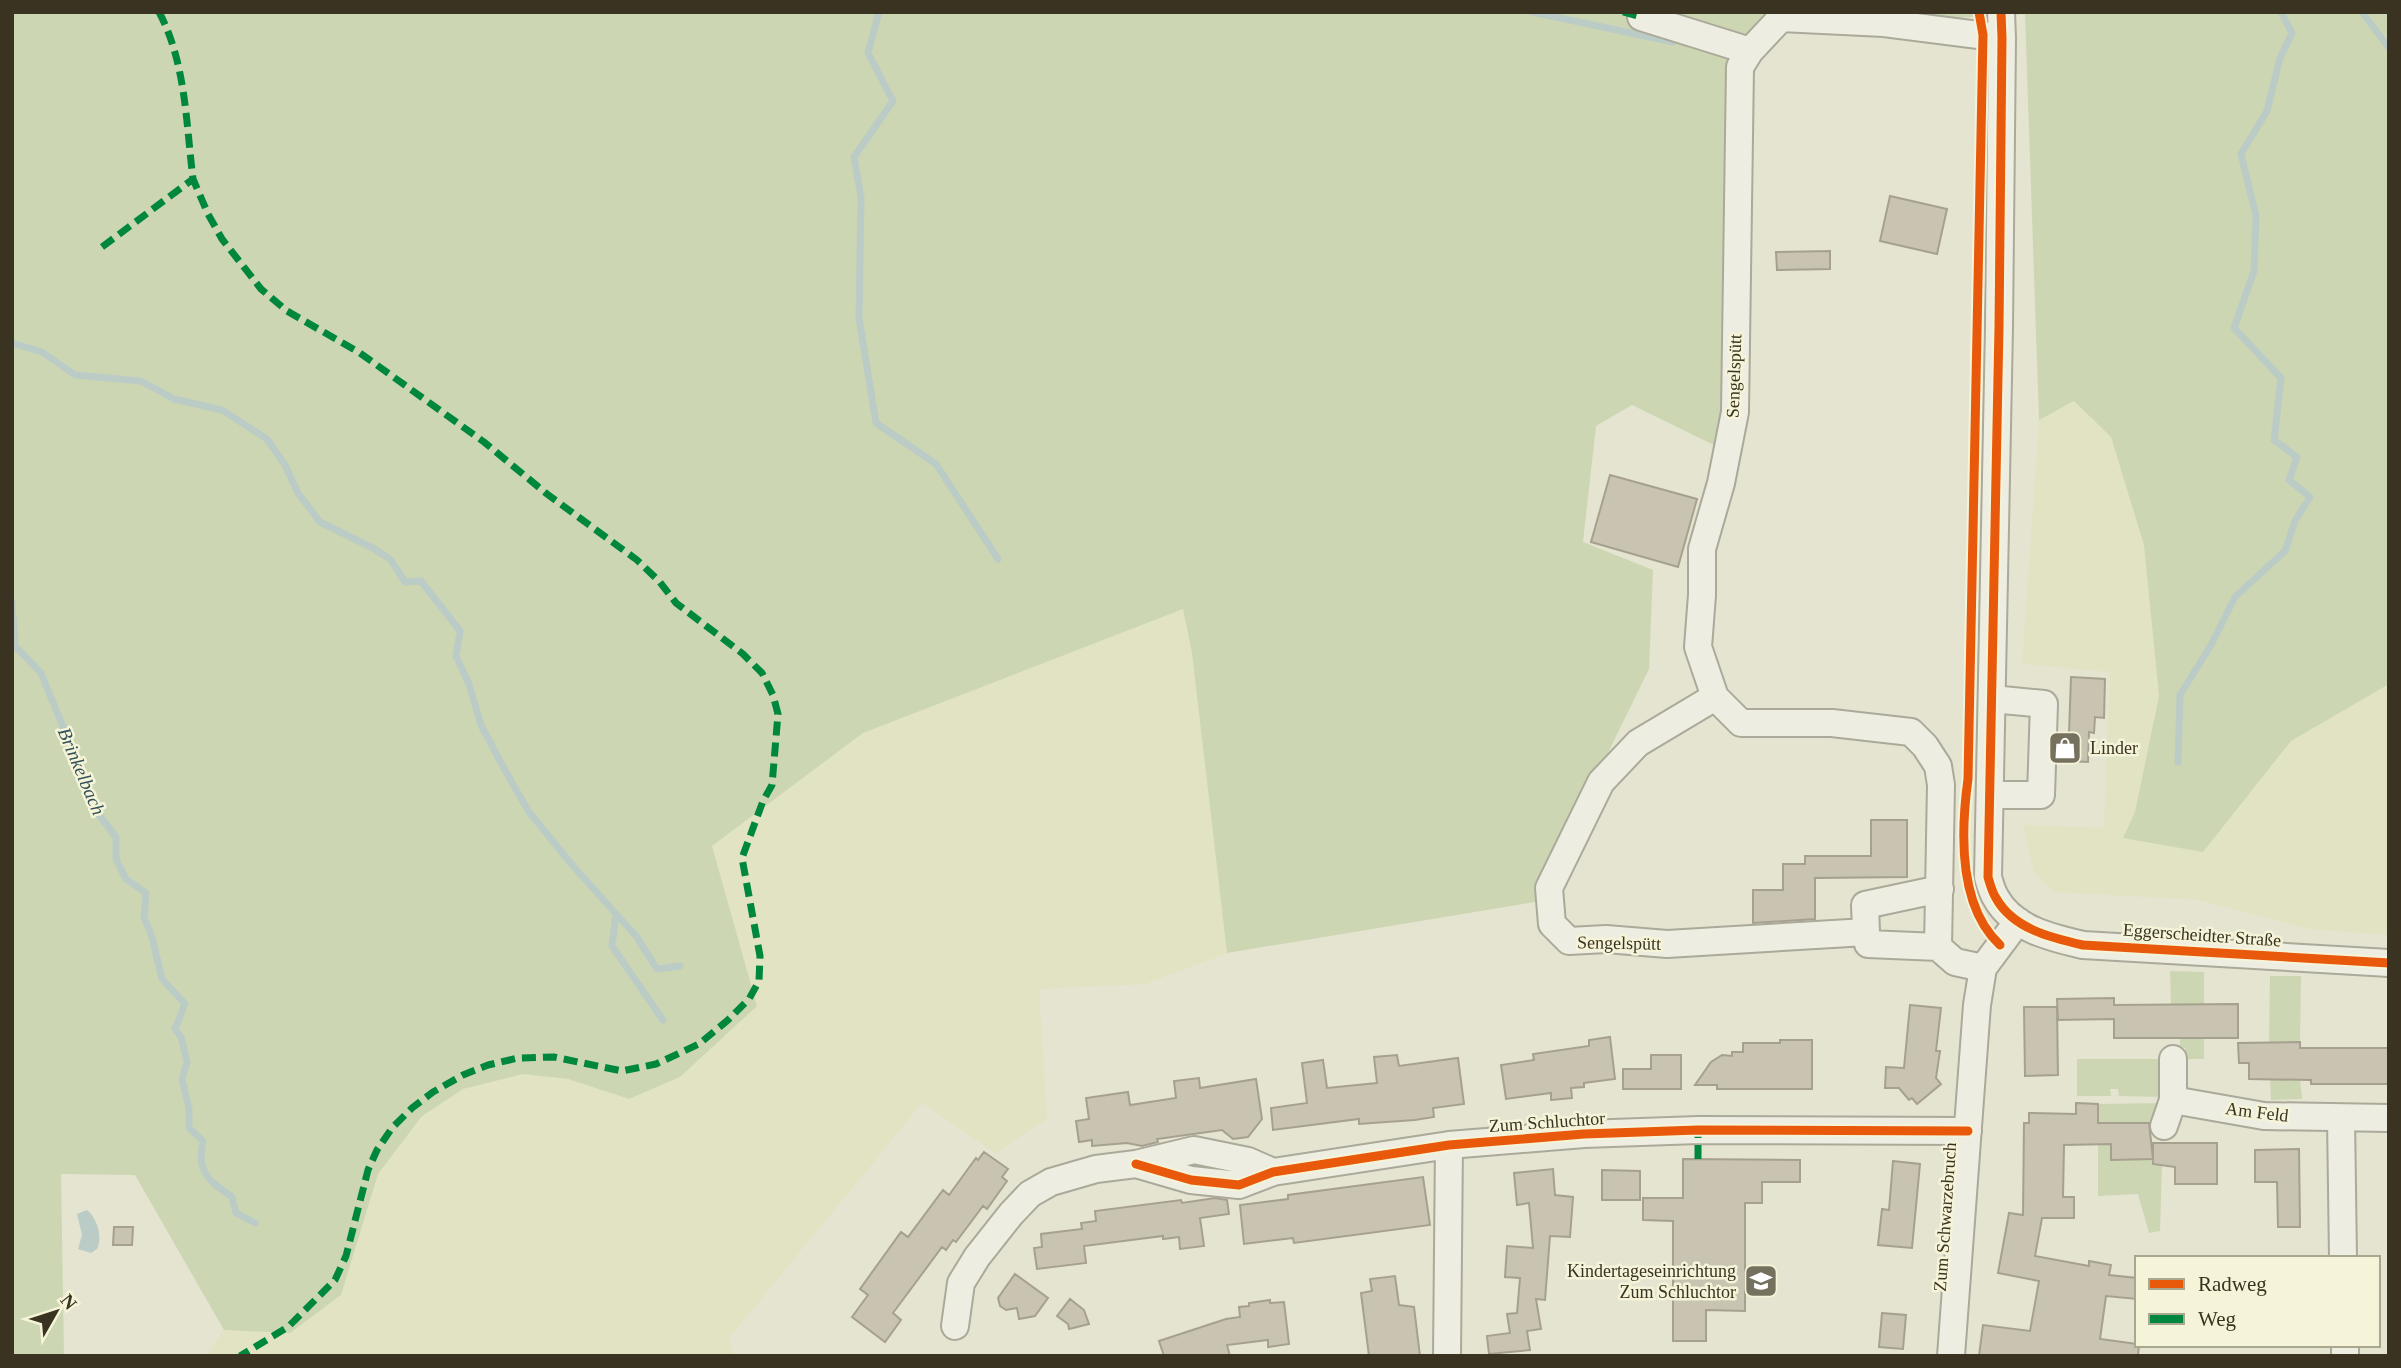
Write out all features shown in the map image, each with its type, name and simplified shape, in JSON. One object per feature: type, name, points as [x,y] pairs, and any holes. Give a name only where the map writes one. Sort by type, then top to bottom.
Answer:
[{"type":"street","points":[[1641,17],[1750,51]]},
{"type":"street","name":"Sengelspütt","points":[[1938,947],[1941,785],[1938,766],[1925,746],[1911,732],[1832,723],[1741,723],[1715,697],[1698,646],[1702,549],[1721,483],[1735,412],[1740,67],[1750,51],[1781,18],[2001,25]]},
{"type":"street","points":[[2001,25],[1988,877],[1997,900],[2018,921]]},
{"type":"street","name":"Sengelspütt","points":[[1715,697],[1638,743],[1601,782],[1549,888],[1552,924],[1569,942],[1606,939],[1667,944],[1866,932]]},
{"type":"street","points":[[1990,795],[2041,796],[2044,704],[1992,699]]},
{"type":"street","points":[[1940,889],[1865,905],[1868,944],[1938,947],[1955,962],[1983,968]]},
{"type":"street","name":"Eggerscheidter Straße","points":[[2018,921],[2050,938],[2083,945],[2389,963]]},
{"type":"street","name":"Zum Schwarzebruch","points":[[1951,1356],[1977,1005],[1983,968],[2018,921]]},
{"type":"street","points":[[2164,1126],[2173,1100],[2173,1059]]},
{"type":"street","name":"Am Feld","points":[[2173,1100],[2264,1116],[2389,1118]]},
{"type":"street","points":[[2341,1118],[2343,1256]]},
{"type":"street","name":"Zum Schluchtor","points":[[955,1326],[961,1283],[977,1257],[1011,1214],[1030,1194],[1051,1182],[1096,1169],[1136,1164],[1191,1180],[1239,1185],[1272,1172],[1449,1145],[1584,1134],[1698,1130],[1968,1132]]},
{"type":"street","points":[[1447,1356],[1449,1145]]},
{"type":"green space","points":[[12,12],[2389,12],[2389,684],[2291,741],[2203,852],[2123,838],[2135,812],[2159,696],[2144,545],[2111,437],[2074,401],[2039,420],[2025,14],[1936,19],[1776,13],[1732,50],[1722,449],[1632,405],[1596,426],[1583,542],[1653,570],[1649,669],[1535,902],[1227,953],[1192,653],[1183,609],[863,733],[712,846],[757,1006],[680,1077],[629,1099],[568,1079],[523,1074],[463,1089],[422,1116],[378,1174],[341,1295],[290,1333],[224,1330],[135,1175],[61,1174],[64,1356],[12,1356]]},
{"type":"green space","points":[[2074,401],[2111,437],[2144,545],[2159,696],[2135,812],[2203,852],[2291,741],[2389,684],[2389,935],[2309,929],[2199,900],[2054,892],[2034,872],[2023,825],[2104,828],[2110,672],[2022,664],[2039,420]]},
{"type":"green space","points":[[1183,608],[1192,653],[1227,953],[1145,984],[1039,989],[1047,1119],[995,1153],[922,1103],[729,1338],[734,1356],[206,1356],[224,1330],[290,1333],[341,1295],[378,1174],[422,1116],[463,1089],[523,1074],[568,1079],[629,1099],[757,1006],[712,846],[777,796],[863,733]]},
{"type":"green space","points":[[2170,971],[2204,972],[2204,1005],[2171,1004]]},
{"type":"green space","points":[[2270,976],[2301,976],[2300,1042],[2269,1043]]},
{"type":"green space","points":[[2180,1038],[2204,1038],[2204,1059],[2185,1059],[2185,1048],[2180,1047]]},
{"type":"green space","points":[[2077,1059],[2163,1059],[2163,1097],[2119,1096],[2118,1089],[2110,1089],[2111,1096],[2077,1096]]},
{"type":"green space","points":[[2270,1079],[2300,1079],[2302,1099],[2271,1100]]},
{"type":"green space","points":[[2164,1103],[2164,1123],[2111,1123],[2111,1160],[2153,1160],[2153,1164],[2162,1164],[2160,1231],[2149,1233],[2138,1194],[2098,1196],[2098,1104]]},
{"type":"shaded area","points":[[87,1210],[94,1218],[99,1233],[97,1249],[91,1253],[78,1249],[82,1235],[77,1214]]},
{"type":"building","points":[[1890,196],[1947,209],[1937,254],[1880,241]]},
{"type":"building","points":[[1830,251],[1830,269],[1777,270],[1776,252]]},
{"type":"building","points":[[1610,475],[1697,499],[1678,567],[1591,542]]},
{"type":"building","points":[[2071,677],[2105,679],[2104,718],[2095,717],[2094,733],[2089,732],[2088,762],[2068,761]]},
{"type":"building","points":[[1871,820],[1907,820],[1907,877],[1815,878],[1815,919],[1753,923],[1753,890],[1783,890],[1783,864],[1805,864],[1805,856],[1871,856]]},
{"type":"building","points":[[2114,998],[2114,1005],[2238,1004],[2238,1038],[2114,1038],[2114,1019],[2058,1020],[2057,999]]},
{"type":"building","points":[[1910,1005],[1941,1008],[1936,1078],[1941,1084],[1917,1104],[1912,1098],[1909,1100],[1899,1088],[1885,1088],[1886,1067],[1904,1068]]},
{"type":"building","points":[[2024,1007],[2057,1007],[2058,1075],[2025,1076]]},
{"type":"building","points":[[1610,1037],[1615,1079],[1584,1083],[1584,1087],[1571,1088],[1572,1098],[1551,1100],[1551,1093],[1506,1099],[1501,1065],[1534,1060],[1533,1054],[1589,1046],[1589,1040]]},
{"type":"building","points":[[1780,1040],[1812,1040],[1812,1089],[1717,1089],[1717,1085],[1695,1085],[1711,1062],[1722,1055],[1732,1056],[1732,1052],[1743,1052],[1743,1043],[1780,1043]]},
{"type":"building","points":[[2300,1042],[2300,1048],[2389,1048],[2389,1084],[2311,1084],[2311,1080],[2249,1079],[2249,1063],[2239,1063],[2238,1043]]},
{"type":"building","points":[[1397,1055],[1399,1066],[1458,1058],[1464,1104],[1433,1108],[1434,1117],[1415,1120],[1359,1124],[1359,1119],[1273,1130],[1271,1108],[1307,1103],[1302,1063],[1323,1060],[1327,1088],[1377,1083],[1374,1057]]},
{"type":"building","points":[[1651,1055],[1681,1055],[1681,1089],[1623,1089],[1623,1069],[1651,1069]]},
{"type":"building","points":[[1199,1078],[1200,1088],[1256,1079],[1262,1119],[1248,1137],[1233,1139],[1222,1130],[1157,1139],[1158,1142],[1142,1146],[1127,1143],[1092,1146],[1092,1140],[1079,1142],[1076,1121],[1089,1119],[1086,1098],[1128,1092],[1130,1105],[1176,1098],[1174,1081]]},
{"type":"building","points":[[2076,1103],[2098,1104],[2098,1123],[2149,1123],[2153,1159],[2111,1160],[2111,1144],[2064,1145],[2063,1197],[2074,1197],[2074,1218],[2042,1218],[2035,1256],[2089,1266],[2089,1261],[2111,1265],[2109,1275],[2135,1278],[2135,1299],[2106,1296],[2100,1339],[2135,1344],[2135,1347],[2139,1347],[2138,1356],[1979,1356],[1983,1325],[2030,1331],[2039,1281],[1998,1273],[2009,1213],[2023,1215],[2024,1123],[2029,1123],[2029,1113],[2076,1114]]},
{"type":"building","points":[[2153,1143],[2217,1143],[2217,1184],[2175,1184],[2175,1167],[2153,1164]]},
{"type":"building","points":[[2299,1149],[2300,1227],[2278,1227],[2277,1182],[2255,1182],[2255,1150]]},
{"type":"building","points":[[984,1152],[1008,1169],[1002,1177],[1007,1181],[987,1209],[983,1206],[956,1242],[953,1240],[946,1250],[942,1247],[893,1313],[901,1320],[885,1342],[852,1317],[868,1295],[860,1289],[901,1232],[908,1237],[943,1190],[949,1195],[976,1158],[978,1160]]},
{"type":"building","points":[[1683,1159],[1800,1160],[1800,1182],[1762,1182],[1762,1203],[1745,1203],[1745,1311],[1706,1310],[1706,1341],[1673,1341],[1673,1221],[1643,1220],[1643,1198],[1683,1198]]},
{"type":"building","points":[[1893,1161],[1920,1164],[1912,1248],[1878,1245],[1882,1209],[1889,1210]]},
{"type":"building","points":[[1553,1169],[1555,1195],[1573,1197],[1570,1237],[1550,1236],[1545,1300],[1536,1299],[1541,1329],[1527,1331],[1530,1350],[1489,1354],[1487,1336],[1510,1333],[1507,1314],[1517,1313],[1520,1278],[1505,1277],[1507,1246],[1533,1248],[1529,1203],[1517,1205],[1514,1173]]},
{"type":"building","points":[[1602,1170],[1640,1171],[1640,1200],[1602,1200]]},
{"type":"building","points":[[1423,1177],[1430,1225],[1294,1243],[1293,1238],[1244,1244],[1240,1205],[1288,1199],[1288,1195]]},
{"type":"building","points":[[1215,1198],[1227,1200],[1229,1214],[1200,1218],[1204,1246],[1180,1249],[1179,1237],[1163,1239],[1163,1236],[1084,1246],[1086,1263],[1037,1269],[1034,1248],[1042,1247],[1041,1234],[1082,1229],[1081,1223],[1096,1221],[1095,1211]]},
{"type":"building","points":[[114,1227],[133,1227],[132,1245],[113,1245]]},
{"type":"building","points":[[1015,1274],[1048,1298],[1035,1316],[1019,1319],[1017,1308],[1006,1310],[1000,1306],[998,1298]]},
{"type":"building","points":[[1395,1276],[1399,1305],[1414,1307],[1420,1356],[1369,1356],[1361,1293],[1372,1291],[1370,1279]]},
{"type":"building","points":[[1070,1299],[1084,1310],[1089,1324],[1069,1329],[1068,1324],[1057,1316]]},
{"type":"building","points":[[1270,1300],[1270,1303],[1284,1302],[1289,1344],[1268,1347],[1268,1340],[1227,1345],[1230,1356],[1164,1356],[1159,1341],[1240,1317],[1239,1307]]},
{"type":"building","points":[[1882,1313],[1906,1315],[1903,1349],[1879,1347]]},
{"type":"waterway","points":[[879,12],[868,53],[893,101],[854,157],[861,197],[859,318],[876,423],[936,464],[998,559]]},
{"type":"waterway","points":[[1532,12],[1673,42]]},
{"type":"waterway","points":[[2178,762],[2180,695],[2211,645],[2235,597],[2285,551],[2295,521],[2310,497],[2289,480],[2297,457],[2274,440],[2281,378],[2234,328],[2254,271],[2256,216],[2241,154],[2267,111],[2280,58],[2292,33],[2281,12]]},
{"type":"waterway","points":[[2362,12],[2389,48]]},
{"type":"waterway","points":[[12,343],[42,352],[75,375],[141,381],[174,399],[222,410],[267,439],[285,465],[298,493],[320,522],[390,559],[405,582],[421,581],[460,631],[456,656],[469,684],[481,725],[529,812],[636,936],[657,969],[680,966]]},
{"type":"waterway","name":"Brinkelbach","points":[[12,602],[15,646],[41,673],[99,815],[116,837],[116,859],[126,879],[146,893],[144,917],[152,937],[162,979],[185,1004],[175,1029],[181,1037],[187,1062],[182,1079],[189,1109],[189,1128],[203,1141],[203,1168],[206,1175],[232,1197],[236,1213],[255,1223]]},
{"type":"waterway","points":[[616,914],[612,946],[663,1020]]},
{"type":"marked path","points":[[159,12],[180,72],[193,179],[222,239],[261,289],[287,311],[360,353],[484,442],[547,494],[637,560],[659,581],[676,603],[743,654],[762,673],[773,695],[778,714],[772,785],[763,801],[742,858],[760,956],[759,981],[749,999],[699,1044],[656,1064],[622,1071],[554,1057],[518,1058],[488,1065],[433,1092],[392,1128],[377,1150],[368,1170],[346,1256],[335,1280],[288,1327],[240,1356]]},
{"type":"marked path","points":[[1623,12],[1641,17]]},
{"type":"marked path","points":[[102,247],[193,179]]},
{"type":"marked path","points":[[1698,1130],[1698,1159]]},
{"type":"cycle path","points":[[1979,12],[1983,35],[1968,779],[1964,844],[1970,889],[1976,910],[1986,929],[2000,945]]},
{"type":"cycle path","points":[[2001,12],[1999,327],[1988,877],[1992,891],[2003,909],[2023,925],[2034,931],[2083,945],[2389,963]]},
{"type":"cycle path","points":[[1136,1164],[1191,1180],[1239,1185],[1273,1172],[1449,1145],[1584,1134],[1698,1130],[1968,1131]]},
{"type":"place","name":"Linder","points":[[2065,748]]},
{"type":"place","name":"Kindertageseinrichtung Zum Schluchtor","points":[[1761,1281]]}]
